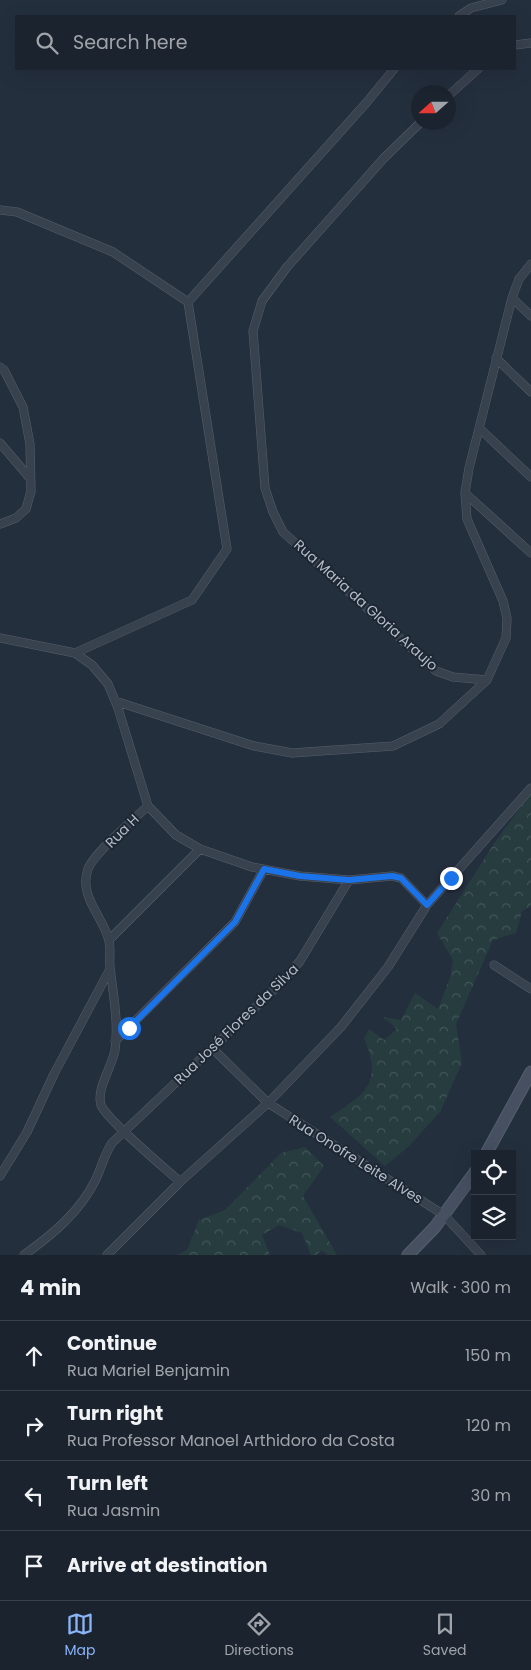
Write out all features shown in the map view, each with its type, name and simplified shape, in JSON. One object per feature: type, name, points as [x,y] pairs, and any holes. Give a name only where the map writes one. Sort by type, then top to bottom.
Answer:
[{"type":"street","points":[[461,15],[472,8],[502,0]]},
{"type":"street","points":[[516,45],[531,43]]},
{"type":"street","points":[[188,302],[368,102],[393,70]]},
{"type":"street","points":[[456,89],[477,70]]},
{"type":"street","name":"Rua Maria da Gloria Araujo","points":[[413,130],[384,158],[287,267],[272,285],[259,307],[253,331],[265,488],[273,512],[283,532],[436,671],[453,677],[487,680]]},
{"type":"street","points":[[0,210],[17,212],[113,252],[188,302],[227,549],[192,600],[75,653]]},
{"type":"street","points":[[115,701],[254,746],[292,753],[337,751],[393,746],[418,736],[439,724],[487,680],[506,638],[508,618],[503,601],[472,536],[467,519],[465,493],[479,428],[512,298],[520,279],[531,264]]},
{"type":"street","points":[[512,298],[531,316]]},
{"type":"street","points":[[496,358],[531,392]]},
{"type":"street","points":[[0,367],[4,370],[23,407],[30,444],[30,491],[26,509],[16,518],[0,524]]},
{"type":"street","points":[[479,428],[531,477]]},
{"type":"street","points":[[0,443],[29,477]]},
{"type":"street","points":[[465,493],[531,553]]},
{"type":"street","points":[[0,638],[75,653],[92,665],[108,684],[115,701],[133,752],[148,806],[176,834],[200,849],[264,869],[300,876],[349,880],[392,876],[401,878],[427,905]]},
{"type":"street","points":[[106,1255],[180,1182],[268,1103],[341,1027],[388,967],[427,905],[531,788]]},
{"type":"street","name":"Rua H","points":[[109,940],[90,904],[88,869],[96,857],[148,806]]},
{"type":"street","points":[[180,1182],[111,1120],[102,1107],[100,1099],[115,1051],[117,1013],[110,969],[109,940],[200,849]]},
{"type":"street","points":[[115,1041],[235,922],[264,869]]},
{"type":"street","name":"Rua José Flores da Silva","points":[[24,1255],[50,1235],[77,1210],[97,1178],[103,1157],[112,1143],[283,981],[300,961],[349,880]]},
{"type":"street","points":[[494,964],[530,984]]},
{"type":"street","points":[[0,1176],[27,1132],[54,1074],[110,969]]},
{"type":"street","name":"Rua Onofre Leite Alves","points":[[212,1048],[268,1103],[444,1215],[481,1255]]},
{"type":"street","points":[[488,1150],[530,1077]]},
{"type":"street","points":[[408,1255],[444,1215],[471,1178]]},
{"type":"green space","points":[[531,793],[531,906],[522,911],[516,933],[493,940],[456,1024],[462,1063],[440,1112],[409,1146],[385,1166],[330,1117],[353,1101],[368,1085],[372,1066],[364,1038],[369,1029],[384,1040],[397,1029],[383,1017],[401,1020],[415,993],[438,1009],[450,978],[453,960],[437,933],[495,842]]},
{"type":"green space","points":[[305,1147],[324,1166],[303,1196],[337,1255],[328,1255],[322,1250],[316,1255],[311,1255],[302,1233],[279,1225],[262,1235],[270,1255],[177,1255],[187,1250],[199,1220],[225,1210],[281,1153]]},
{"type":"route","points":[[129,1028],[235,922],[264,869],[300,876],[349,880],[392,876],[401,878],[427,905],[451,878]]}]
